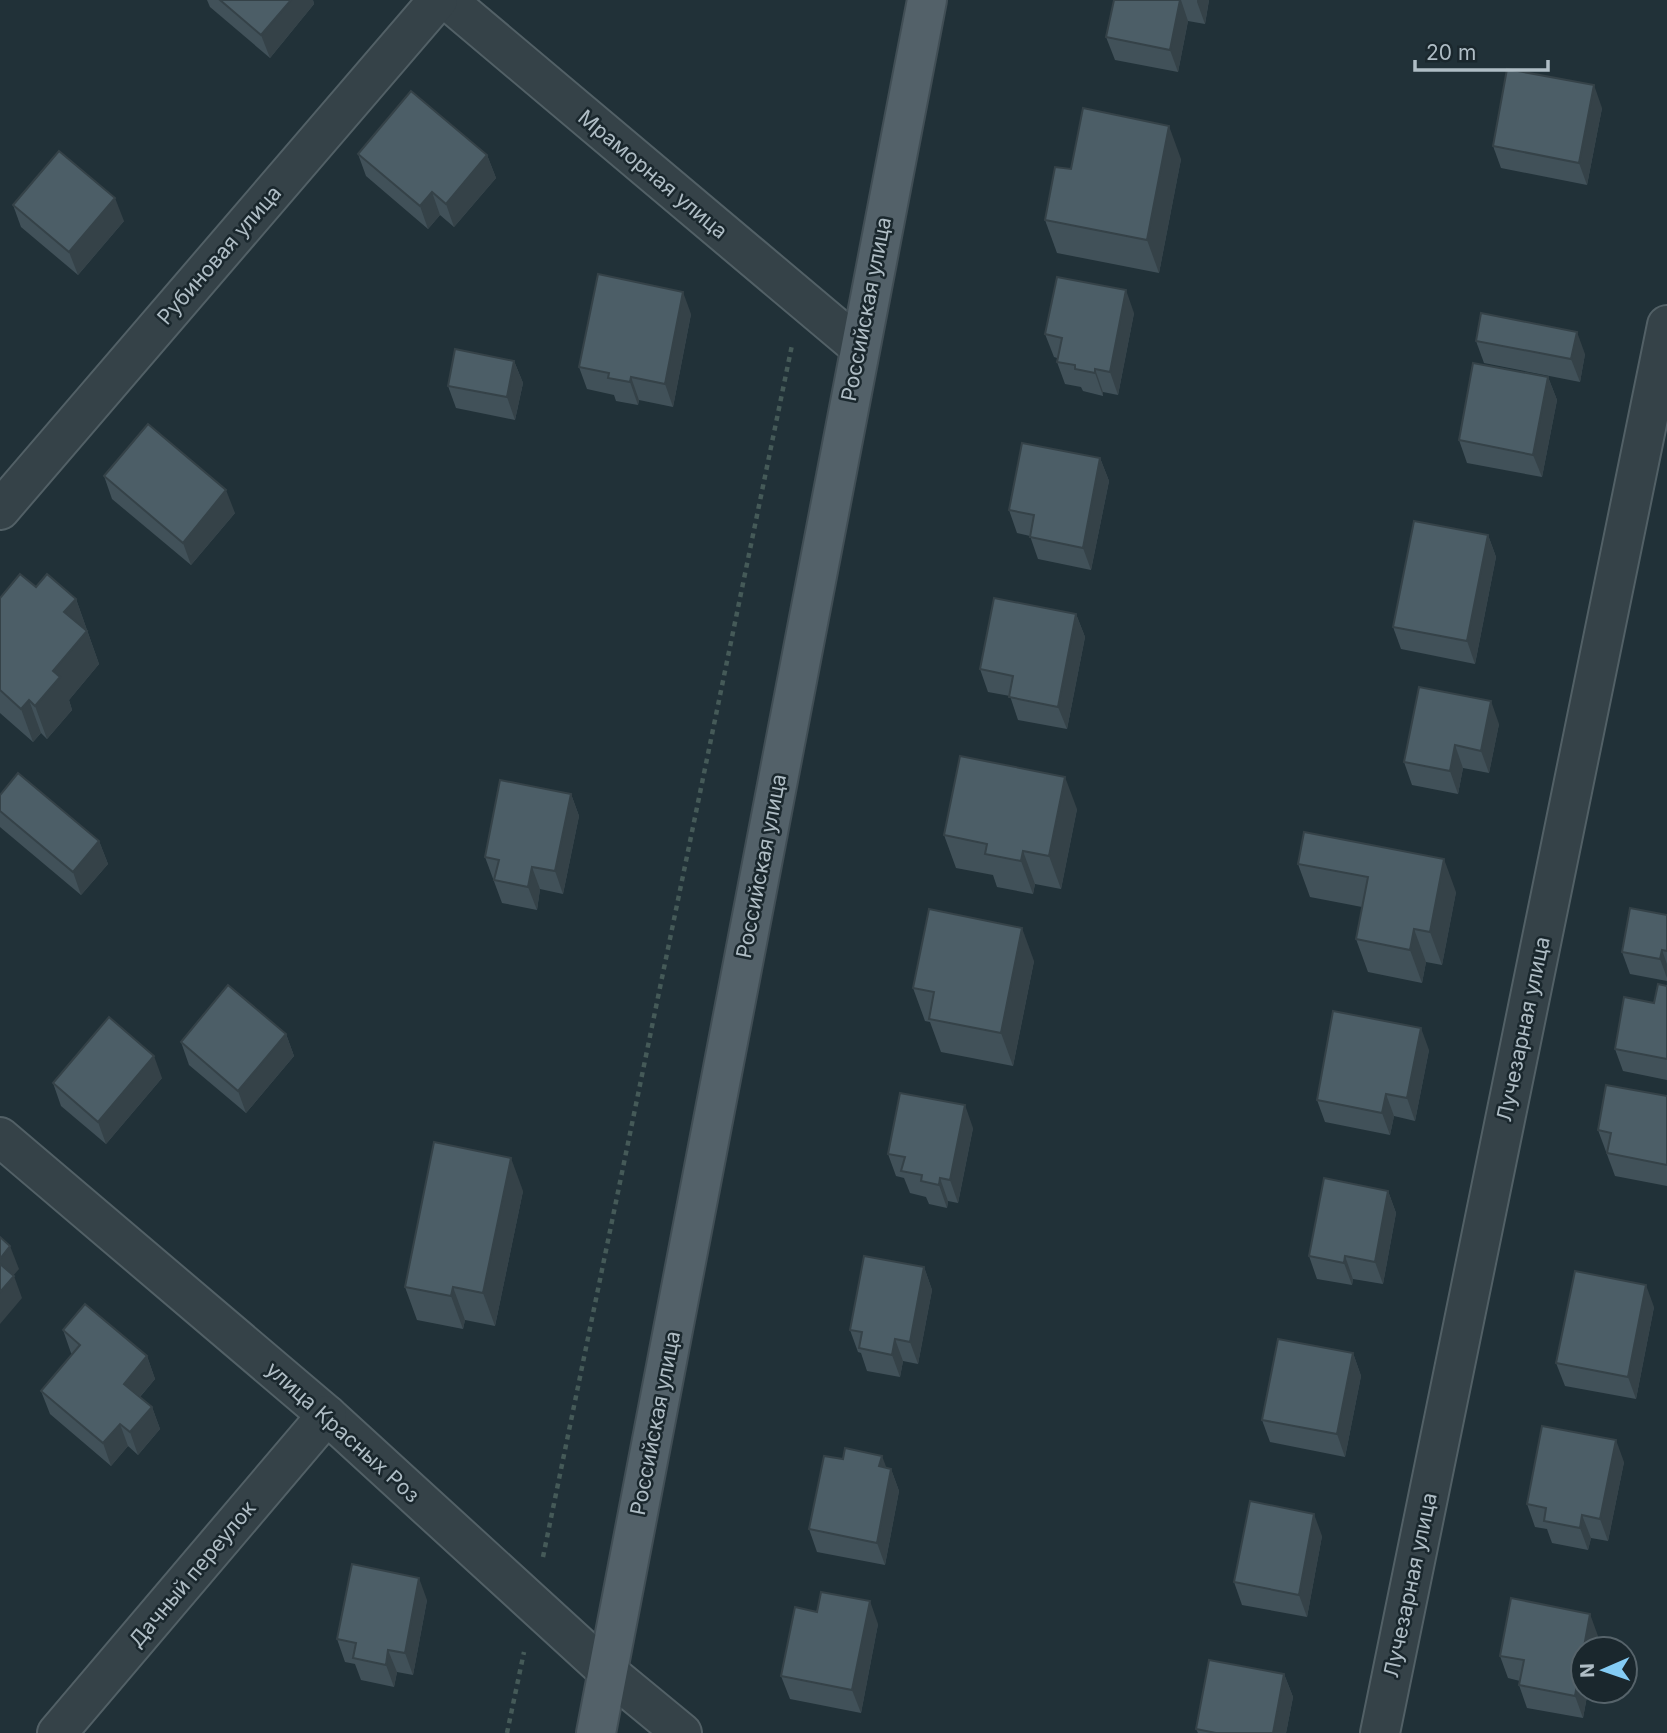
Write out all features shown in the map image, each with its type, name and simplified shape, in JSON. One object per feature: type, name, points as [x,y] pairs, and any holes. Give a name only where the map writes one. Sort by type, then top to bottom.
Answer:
[{"type":"main road","name":"Российская улица","points":[[596,1733],[927,0]]},
{"type":"street","name":"Рубиновая улица","points":[[0,510],[438,0]]},
{"type":"street","name":"Мраморная улица","points":[[447,0],[859,347]]},
{"type":"street","name":"Лучезарная улица","points":[[1380,1733],[1667,325]]},
{"type":"street","name":"улица Красных Роз","points":[[0,1137],[327,1415],[608,1672],[682,1733]]},
{"type":"street","name":"Дачный переулок","points":[[57,1733],[327,1415]]},
{"type":"path","points":[[507,1733],[802,299]]},
{"type":"building","points":[[220,0],[291,0],[261,35]]},
{"type":"building","points":[[1114,0],[1180,0],[1170,50],[1106,37]]},
{"type":"building","points":[[1507,69],[1594,85],[1579,163],[1493,146]]},
{"type":"building","points":[[411,91],[487,155],[446,204],[432,192],[420,206],[358,154]]},
{"type":"building","points":[[1083,108],[1169,126],[1147,240],[1045,220],[1055,167],[1071,169]]},
{"type":"building","points":[[59,151],[115,198],[69,252],[13,205]]},
{"type":"building","points":[[598,274],[683,292],[665,384],[631,377],[630,382],[608,378],[609,373],[579,367]]},
{"type":"building","points":[[1057,277],[1126,290],[1110,372],[1095,369],[1095,373],[1075,369],[1075,365],[1057,362],[1062,338],[1045,334]]},
{"type":"building","points":[[1481,313],[1577,332],[1571,359],[1476,341]]},
{"type":"building","points":[[455,349],[514,361],[507,397],[448,386]]},
{"type":"building","points":[[1473,363],[1548,377],[1533,455],[1459,440]]},
{"type":"building","points":[[148,424],[226,490],[183,543],[104,476]]},
{"type":"building","points":[[1022,443],[1100,458],[1083,548],[1030,537],[1034,515],[1009,510]]},
{"type":"building","points":[[1414,521],[1488,535],[1467,641],[1393,627]]},
{"type":"building","points":[[20,574],[36,587],[47,574],[76,599],[64,612],[87,631],[53,671],[60,677],[35,706],[29,700],[21,709],[0,690],[0,598]]},
{"type":"building","points":[[994,598],[1076,614],[1058,707],[1009,697],[1013,676],[980,669]]},
{"type":"building","points":[[1419,687],[1491,701],[1481,751],[1455,745],[1450,771],[1404,762]]},
{"type":"building","points":[[960,756],[1065,777],[1049,856],[1023,851],[1021,861],[985,854],[987,844],[944,835]]},
{"type":"building","points":[[18,773],[99,841],[73,872],[0,811],[0,795]]},
{"type":"building","points":[[500,780],[571,794],[555,871],[532,867],[528,887],[494,880],[499,860],[485,857]]},
{"type":"building","points":[[1304,832],[1444,859],[1430,932],[1414,929],[1410,950],[1356,939],[1368,877],[1298,864]]},
{"type":"building","points":[[1630,908],[1667,915],[1667,951],[1662,950],[1660,959],[1622,952]]},
{"type":"building","points":[[929,909],[1022,928],[1001,1033],[929,1019],[934,992],[913,988]]},
{"type":"building","points":[[1658,984],[1667,986],[1667,1059],[1615,1049],[1624,997],[1654,1003]]},
{"type":"building","points":[[228,985],[286,1034],[238,1091],[181,1042]]},
{"type":"building","points":[[1333,1011],[1421,1028],[1407,1098],[1386,1094],[1382,1113],[1317,1100]]},
{"type":"building","points":[[109,1017],[154,1056],[98,1122],[53,1083]]},
{"type":"building","points":[[1606,1085],[1667,1096],[1667,1165],[1607,1153],[1611,1133],[1598,1130]]},
{"type":"building","points":[[900,1093],[965,1105],[950,1180],[940,1178],[939,1185],[921,1181],[922,1175],[901,1171],[905,1157],[888,1154]]},
{"type":"building","points":[[434,1142],[511,1158],[483,1293],[453,1287],[451,1296],[405,1287]]},
{"type":"building","points":[[1324,1178],[1388,1191],[1375,1262],[1345,1256],[1344,1263],[1309,1256]]},
{"type":"building","points":[[0,1237],[10,1246],[0,1259]]},
{"type":"building","points":[[864,1256],[924,1267],[910,1342],[895,1339],[892,1355],[859,1348],[862,1332],[850,1330]]},
{"type":"building","points":[[0,1264],[14,1276],[0,1292]]},
{"type":"building","points":[[1575,1271],[1646,1285],[1628,1377],[1556,1363]]},
{"type":"building","points":[[85,1304],[147,1356],[124,1384],[152,1407],[130,1432],[120,1424],[103,1443],[41,1391],[80,1345],[63,1330]]},
{"type":"building","points":[[1278,1339],[1353,1353],[1337,1434],[1262,1420]]},
{"type":"building","points":[[1542,1426],[1616,1440],[1600,1519],[1582,1515],[1580,1528],[1544,1521],[1546,1508],[1527,1504]]},
{"type":"building","points":[[845,1448],[882,1456],[879,1466],[891,1469],[877,1543],[809,1529],[824,1456],[843,1459]]},
{"type":"building","points":[[1250,1501],[1314,1514],[1299,1595],[1234,1582]]},
{"type":"building","points":[[352,1564],[419,1578],[405,1653],[388,1650],[386,1665],[353,1658],[356,1643],[337,1639]]},
{"type":"building","points":[[821,1592],[870,1601],[852,1690],[781,1676],[795,1607],[817,1612]]},
{"type":"building","points":[[1511,1598],[1590,1614],[1586,1635],[1569,1635],[1569,1695],[1519,1685],[1524,1660],[1500,1656]]},
{"type":"building","points":[[1209,1660],[1284,1674],[1273,1733],[1216,1733],[1196,1729]]}]
